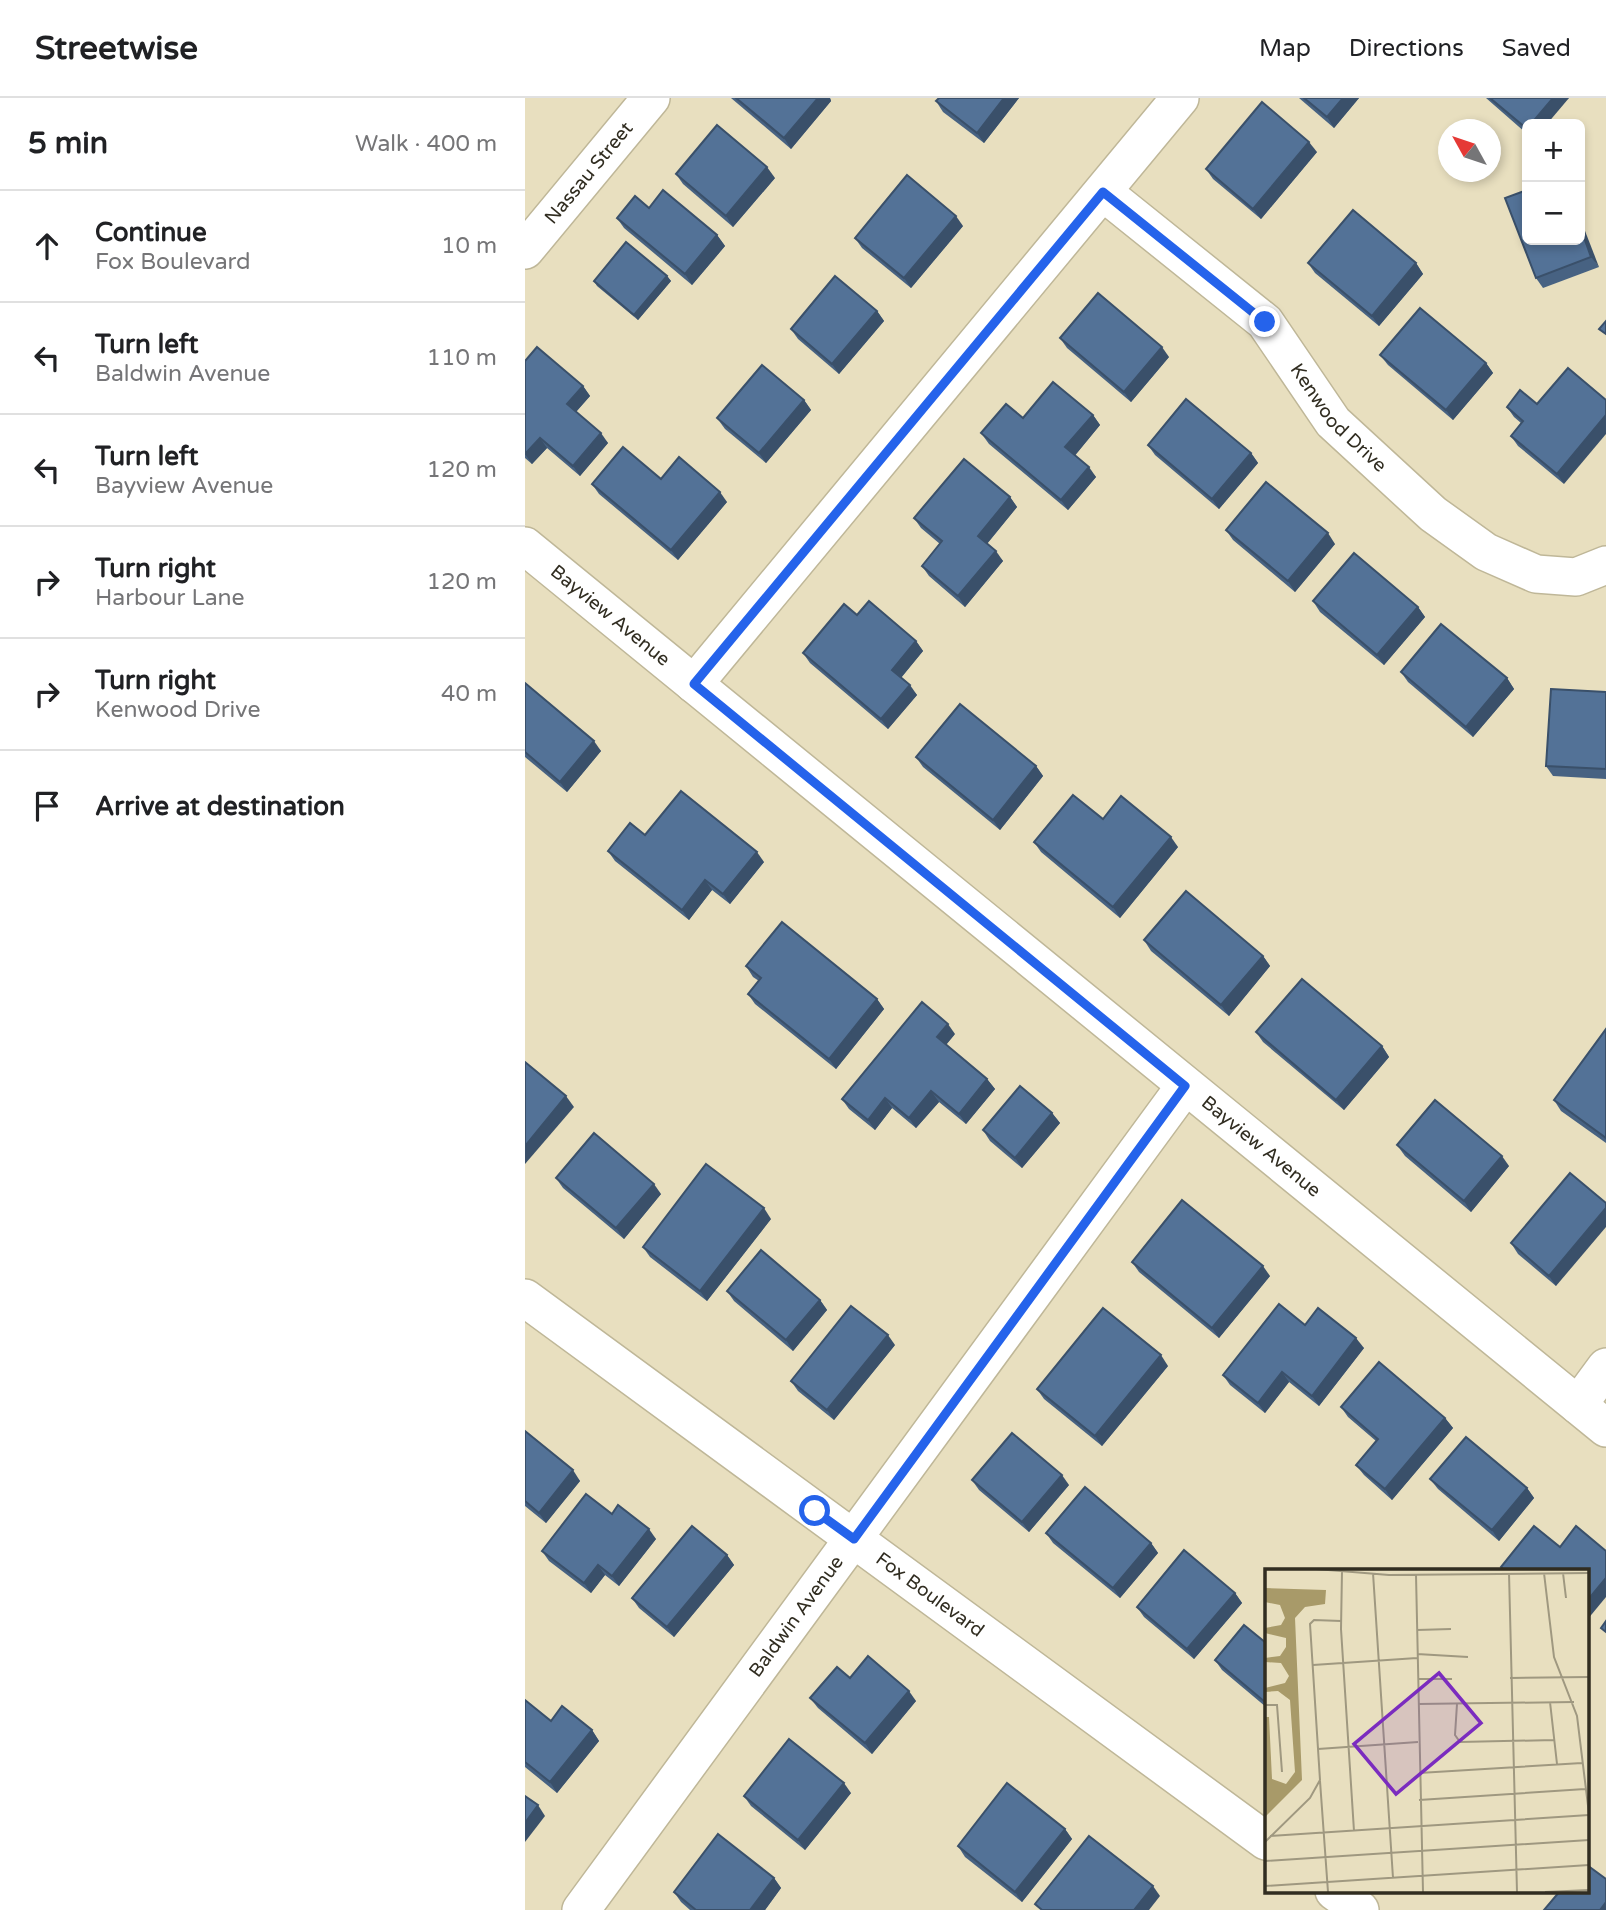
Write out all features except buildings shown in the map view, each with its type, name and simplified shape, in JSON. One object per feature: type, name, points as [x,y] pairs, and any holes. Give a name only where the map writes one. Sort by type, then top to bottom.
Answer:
[{"type":"street","name":"Nassau Street","points":[[525,250],[651,98]]},
{"type":"street","points":[[694,684],[1180,98]]},
{"type":"street","name":"Kenwood Drive","points":[[1103,192],[1265,322],[1333,422],[1433,514],[1486,552],[1536,574],[1576,577],[1606,565]]},
{"type":"street","name":"Bayview Avenue","points":[[525,546],[1606,1428]]},
{"type":"street","name":"Baldwin Avenue","points":[[581,1910],[1185,1086]]},
{"type":"street","name":"Fox Boulevard","points":[[525,1298],[1265,1840]]},
{"type":"street","points":[[1578,1405],[1606,1367]]},
{"type":"street","points":[[1335,1892],[1360,1910]]},
{"type":"route","points":[[815,1511],[854,1539],[1185,1086],[694,684],[1103,192],[1265,322]]}]
